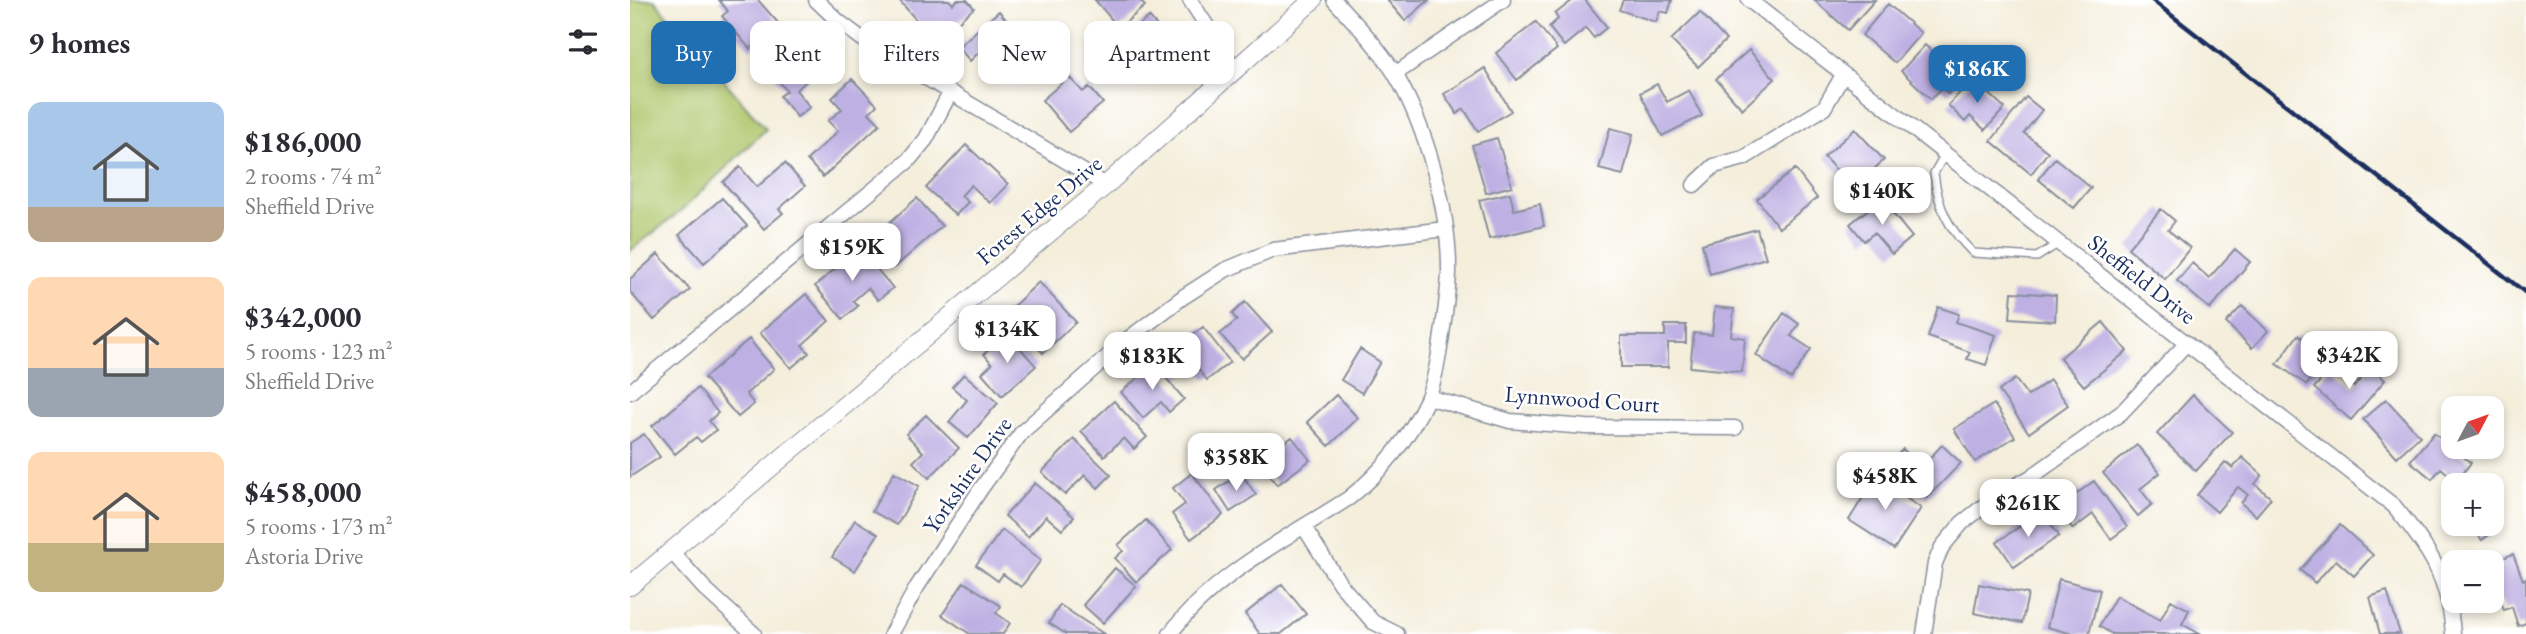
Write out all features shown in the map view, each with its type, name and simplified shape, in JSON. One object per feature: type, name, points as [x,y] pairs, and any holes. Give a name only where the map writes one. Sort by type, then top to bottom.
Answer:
[{"type":"street","points":[[816,0],[838,21],[869,44],[1106,185]]},
{"type":"street","points":[[1190,0],[1236,71]]},
{"type":"street","name":"Forest Edge Drive","points":[[630,586],[1106,185],[1313,0]]},
{"type":"street","points":[[1170,634],[1186,613],[1227,576],[1364,485],[1399,448],[1428,397],[1437,363],[1449,271],[1446,229],[1430,152],[1395,74],[1334,0]]},
{"type":"street","points":[[1395,74],[1503,0]]},
{"type":"street","name":"Sheffield Drive","points":[[1749,0],[2394,506],[2422,540],[2441,574],[2454,634]]},
{"type":"street","points":[[1694,185],[1714,166],[1744,158],[1824,108],[1843,75]]},
{"type":"street","points":[[630,392],[908,161],[926,139],[950,93]]},
{"type":"street","name":"Yorkshire Drive","points":[[891,634],[917,587],[980,490],[1022,432],[1124,342],[1183,297],[1224,270],[1273,250],[1446,229]]},
{"type":"street","points":[[1924,634],[1935,563],[1942,547],[1962,523],[1994,498],[2041,471],[2121,413],[2187,343]]},
{"type":"street","name":"Lynnwood Court","points":[[1428,397],[1510,421],[1586,427],[1735,428]]},
{"type":"street","points":[[1304,527],[1340,584],[1373,622],[1397,634]]},
{"type":"street","points":[[671,551],[704,588],[754,634]]},
{"type":"lane","points":[[1946,154],[1934,173],[1942,214],[1959,239],[1973,253],[2037,257],[2059,243]]},
{"type":"green space","points":[[630,0],[654,0],[672,21],[651,21],[651,84],[727,84],[766,129],[682,210],[630,251]]},
{"type":"building","points":[[719,0],[758,0],[776,21],[750,21],[750,49],[736,32],[736,21],[726,21],[722,16],[728,11]]},
{"type":"building","points":[[899,0],[949,0],[953,4],[957,0],[967,0],[974,8],[959,21],[917,21]]},
{"type":"building","points":[[1095,0],[1139,0],[1145,6],[1127,21],[1113,21]]},
{"type":"building","points":[[1387,0],[1429,0],[1405,21]]},
{"type":"building","points":[[1573,0],[1585,0],[1607,27],[1594,38],[1586,28],[1564,46],[1549,27],[1558,19],[1555,14]]},
{"type":"building","points":[[1623,0],[1672,0],[1668,13],[1660,11],[1656,22],[1619,10]]},
{"type":"building","points":[[1814,0],[1875,0],[1848,30]]},
{"type":"building","points":[[1888,4],[1921,33],[1895,63],[1862,35]]},
{"type":"building","points":[[999,11],[1007,21],[988,21]]},
{"type":"building","points":[[1700,12],[1726,40],[1698,67],[1671,40]]},
{"type":"building","points":[[1536,22],[1557,49],[1517,80],[1496,53]]},
{"type":"building","points":[[978,29],[978,53],[970,61],[964,54],[964,42]]},
{"type":"building","points":[[1925,45],[1946,65],[1962,48],[1978,63],[1948,94],[1942,88],[1931,99],[1901,71]]},
{"type":"building","points":[[1749,50],[1775,79],[1742,109],[1716,79]]},
{"type":"building","points":[[1485,68],[1511,111],[1478,131],[1464,109],[1457,114],[1444,94]]},
{"type":"building","points":[[1070,78],[1083,92],[1089,87],[1103,103],[1069,132],[1042,100],[1061,84],[1070,84]]},
{"type":"building","points":[[852,79],[877,105],[869,113],[880,124],[823,177],[807,160],[838,131],[828,121],[842,109],[832,98]]},
{"type":"building","points":[[1973,79],[2005,108],[1985,130],[1970,116],[1965,122],[1948,105]]},
{"type":"building","points":[[781,84],[803,84],[796,90],[810,107],[797,117],[780,96],[787,91]]},
{"type":"building","points":[[1657,84],[1667,102],[1689,90],[1702,116],[1662,136],[1640,93]]},
{"type":"building","points":[[2026,97],[2042,110],[2024,133],[2048,152],[2031,174],[1991,141]]},
{"type":"building","points":[[1610,128],[1633,134],[1623,175],[1599,169]]},
{"type":"building","points":[[1855,129],[1884,160],[1853,188],[1824,157]]},
{"type":"building","points":[[1497,138],[1512,186],[1486,193],[1472,145]]},
{"type":"building","points":[[966,145],[1008,184],[990,203],[971,185],[961,196],[968,202],[956,215],[926,188]]},
{"type":"building","points":[[2055,158],[2091,188],[2074,208],[2038,179]]},
{"type":"building","points":[[785,163],[805,186],[779,209],[783,213],[764,229],[723,182],[740,167],[757,187]]},
{"type":"building","points":[[1795,169],[1817,198],[1779,228],[1757,199]]},
{"type":"building","points":[[1510,193],[1514,210],[1540,204],[1544,226],[1489,239],[1479,200]]},
{"type":"building","points":[[722,198],[747,226],[704,263],[679,235]]},
{"type":"building","points":[[917,198],[942,226],[895,267],[871,239]]},
{"type":"building","points":[[1881,199],[1912,237],[1892,254],[1874,233],[1864,241],[1850,224]]},
{"type":"building","points":[[2161,209],[2175,221],[2168,230],[2190,248],[2165,279],[2128,248]]},
{"type":"building","points":[[1757,229],[1766,258],[1710,274],[1702,244]]},
{"type":"building","points":[[859,248],[893,288],[878,300],[868,288],[853,301],[858,306],[843,319],[815,286]]},
{"type":"building","points":[[2235,249],[2250,262],[2210,309],[2177,281],[2192,263],[2209,278]]},
{"type":"building","points":[[658,254],[690,290],[654,320],[630,292],[630,279]]},
{"type":"building","points":[[1039,282],[1076,322],[1043,353],[1006,313]]},
{"type":"building","points":[[2012,292],[2056,295],[2055,321],[2010,318]]},
{"type":"building","points":[[806,294],[829,321],[802,345],[809,353],[791,368],[760,333]]},
{"type":"building","points":[[1245,302],[1272,332],[1242,359],[1220,334],[1237,320],[1232,314]]},
{"type":"building","points":[[2242,306],[2268,331],[2252,348],[2226,323]]},
{"type":"building","points":[[1715,307],[1734,309],[1731,336],[1745,338],[1742,372],[1690,367],[1694,333],[1712,335]]},
{"type":"building","points":[[1938,307],[1959,314],[1956,322],[1996,335],[1986,365],[1967,359],[1970,352],[1928,337]]},
{"type":"building","points":[[1784,313],[1799,324],[1791,336],[1811,349],[1791,379],[1756,355]]},
{"type":"building","points":[[2103,322],[2127,351],[2084,386],[2060,358]]},
{"type":"building","points":[[1665,325],[1686,325],[1686,343],[1668,343],[1668,367],[1621,367],[1621,336],[1665,336]]},
{"type":"building","points":[[1203,327],[1230,362],[1207,380],[1195,365],[1179,377],[1164,356]]},
{"type":"building","points":[[1008,334],[1036,366],[1002,396],[982,373],[992,364],[984,354]]},
{"type":"building","points":[[2298,335],[2310,344],[2316,336],[2333,348],[2307,385],[2277,364]]},
{"type":"building","points":[[749,339],[774,369],[746,394],[754,404],[738,417],[704,378]]},
{"type":"building","points":[[1360,349],[1380,362],[1362,393],[1341,380]]},
{"type":"building","points":[[1154,364],[1184,399],[1169,412],[1161,402],[1143,418],[1121,392]]},
{"type":"building","points":[[2371,367],[2385,380],[2351,420],[2314,388],[2331,368],[2354,387]]},
{"type":"building","points":[[964,374],[998,403],[968,438],[949,422],[967,400],[952,387]]},
{"type":"building","points":[[2015,379],[2028,396],[2050,380],[2068,405],[2029,433],[1999,391]]},
{"type":"building","points":[[698,388],[718,413],[709,421],[716,430],[701,442],[696,437],[675,454],[652,426]]},
{"type":"building","points":[[1336,395],[1358,418],[1329,446],[1307,422]]},
{"type":"building","points":[[2193,395],[2232,432],[2196,471],[2157,434]]},
{"type":"building","points":[[2386,399],[2420,436],[2397,457],[2363,419]]},
{"type":"building","points":[[1114,401],[1147,437],[1134,449],[1124,438],[1104,456],[1081,431]]},
{"type":"building","points":[[1994,404],[2015,437],[1975,462],[1954,429]]},
{"type":"building","points":[[926,415],[959,448],[929,478],[913,462],[923,452],[906,434]]},
{"type":"building","points":[[2434,433],[2441,439],[2441,459],[2466,459],[2471,463],[2463,473],[2447,473],[2441,468],[2432,479],[2410,461]]},
{"type":"building","points":[[644,434],[660,457],[630,477],[630,443]]},
{"type":"building","points":[[1292,437],[1310,460],[1277,485],[1260,462]]},
{"type":"building","points":[[1074,439],[1111,475],[1098,488],[1085,475],[1065,495],[1042,472]]},
{"type":"building","points":[[1942,445],[1961,463],[1927,498],[1890,463],[1903,449],[1916,463],[1923,456],[1928,460]]},
{"type":"building","points":[[2137,445],[2160,473],[2140,489],[2152,504],[2138,516],[2103,473]]},
{"type":"building","points":[[2242,457],[2262,475],[2255,484],[2271,498],[2256,516],[2241,503],[2248,495],[2238,487],[2217,512],[2197,495],[2225,462],[2233,468]]},
{"type":"building","points":[[1880,470],[1894,479],[1889,487],[1921,508],[1894,549],[1849,520]]},
{"type":"building","points":[[894,472],[919,486],[897,525],[872,511]]},
{"type":"building","points":[[1192,473],[1223,515],[1191,539],[1172,514],[1185,504],[1173,488]]},
{"type":"building","points":[[1241,473],[1256,495],[1230,512],[1216,490]]},
{"type":"building","points":[[2094,481],[2127,527],[2111,539],[2093,514],[2073,529],[2057,508]]},
{"type":"building","points":[[1035,483],[1074,517],[1062,530],[1046,516],[1028,537],[1005,516]]},
{"type":"building","points":[[2042,511],[2059,536],[2014,567],[1997,542]]},
{"type":"building","points":[[855,520],[878,534],[855,571],[832,557]]},
{"type":"building","points":[[1146,520],[1172,550],[1136,582],[1115,558],[1123,551],[1118,545]]},
{"type":"building","points":[[2340,525],[2373,555],[2354,576],[2336,560],[2315,583],[2300,570]]},
{"type":"building","points":[[1002,530],[1041,560],[1021,587],[1003,574],[998,581],[976,565]]},
{"type":"building","points":[[2513,554],[2523,580],[2526,578],[2526,623],[2518,626],[2512,607],[2504,610],[2504,557]]},
{"type":"building","points":[[1115,568],[1136,586],[1103,623],[1083,605]]},
{"type":"building","points":[[2059,579],[2100,590],[2089,634],[2073,634],[2047,627]]},
{"type":"building","points":[[964,582],[1001,606],[996,613],[1010,623],[1003,634],[970,634],[942,615]]},
{"type":"building","points":[[1282,584],[1306,614],[1281,634],[1260,634],[1245,614]]},
{"type":"building","points":[[1979,584],[2028,594],[2022,623],[1974,613]]},
{"type":"building","points":[[2387,591],[2400,634],[2380,634],[2370,597]]},
{"type":"building","points":[[2116,596],[2160,620],[2171,600],[2189,610],[2182,624],[2200,634],[2112,634],[2099,626]]},
{"type":"building","points":[[1060,605],[1104,634],[1066,634],[1049,623]]},
{"type":"railway","points":[[2152,0],[2526,293]]}]
